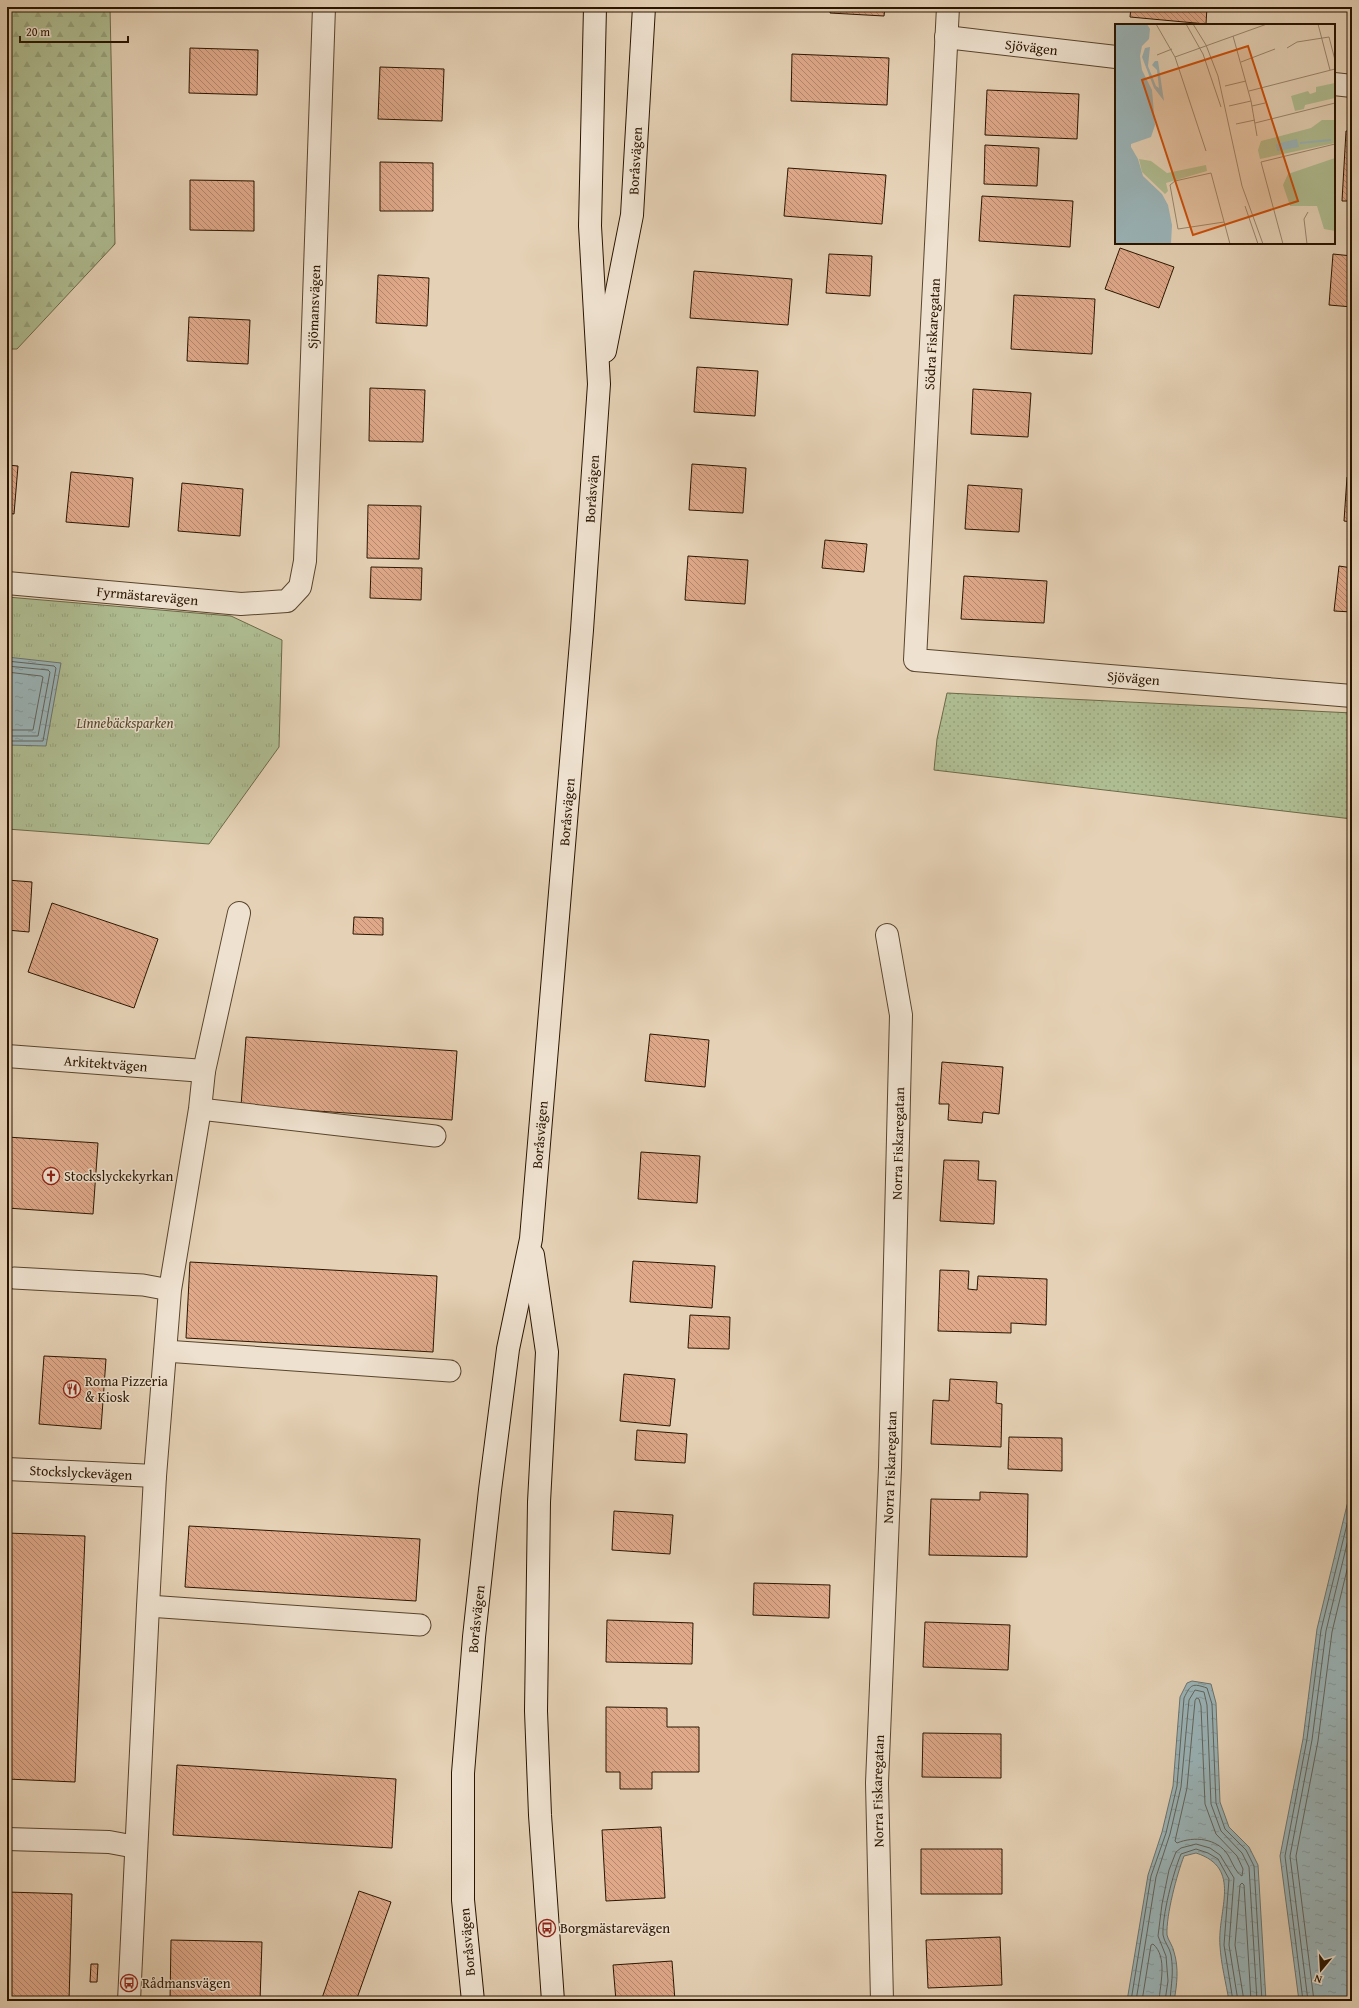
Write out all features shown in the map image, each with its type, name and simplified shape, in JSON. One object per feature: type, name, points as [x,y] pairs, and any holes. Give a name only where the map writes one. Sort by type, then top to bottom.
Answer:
[{"type":"street","name":"Sjömansvägen","points":[[287,601],[300,587],[305,561],[324,7]]},
{"type":"street","name":"Boråsvägen","points":[[595,7],[590,226],[599,384]]},
{"type":"street","name":"Boråsvägen","points":[[473,2001],[463,1900],[463,1773],[474,1637],[490,1490],[508,1349],[531,1240],[582,630],[599,384],[632,215],[644,7]]},
{"type":"street","name":"Södra Fiskaregatan","points":[[915,660],[948,7]]},
{"type":"street","name":"Sjövägen","points":[[946,37],[1115,57]]},
{"type":"street","points":[[1335,84],[1352,86]]},
{"type":"street","name":"Fyrmästarevägen","points":[[7,583],[241,604],[287,601]]},
{"type":"street","name":"Sjövägen","points":[[915,660],[1352,696]]},
{"type":"street","points":[[129,2001],[148,1606],[170,1290],[200,1109],[204,1071],[238,913]]},
{"type":"street","name":"Norra Fiskaregatan","points":[[882,2001],[877,1783],[890,1467],[901,1015],[887,934]]},
{"type":"street","name":"Arkitektvägen","points":[[7,1056],[204,1071]]},
{"type":"street","name":"Boråsvägen","points":[[531,1240],[547,1352],[539,1502],[536,1711],[540,1822],[553,2001]]},
{"type":"street","name":"Stockslyckevägen","points":[[7,1469],[156,1476]]},
{"type":"street","points":[[7,1838],[109,1842],[136,1847]]},
{"type":"lane","points":[[200,1109],[435,1136]]},
{"type":"lane","points":[[14,1278],[143,1285],[170,1290]]},
{"type":"lane","points":[[165,1351],[450,1371]]},
{"type":"lane","points":[[148,1606],[420,1625]]},
{"type":"green space","points":[[7,7],[110,7],[115,244],[17,349],[7,349]]},
{"type":"green space","name":"Linnebäcksparken","points":[[7,597],[231,616],[282,640],[279,747],[209,844],[7,829]]},
{"type":"green space","points":[[947,693],[1352,713],[1352,819],[934,770],[937,739]]},
{"type":"water","points":[[7,657],[61,663],[46,746],[7,745]]},
{"type":"water","points":[[1352,1494],[1352,2001],[1299,2001],[1280,1856],[1303,1739],[1317,1629],[1347,1505]]},
{"type":"water","points":[[1192,1681],[1211,1684],[1216,1703],[1220,1802],[1229,1827],[1249,1847],[1258,1865],[1266,2001],[1229,2001],[1222,1967],[1220,1946],[1224,1892],[1223,1880],[1219,1869],[1210,1860],[1196,1853],[1184,1856],[1175,1884],[1168,1917],[1167,1935],[1176,1958],[1177,1970],[1177,1983],[1174,2001],[1127,2001],[1148,1875],[1162,1832],[1173,1786],[1180,1697],[1187,1683]]},
{"type":"building","points":[[831,7],[885,7],[884,16],[830,13]]},
{"type":"building","points":[[1131,7],[1207,7],[1206,24],[1130,17]]},
{"type":"building","points":[[190,48],[258,50],[257,95],[189,93]]},
{"type":"building","points":[[792,54],[889,58],[887,105],[791,101]]},
{"type":"building","points":[[380,67],[444,69],[442,121],[378,119]]},
{"type":"building","points":[[987,90],[1079,94],[1077,139],[985,135]]},
{"type":"building","points":[[1346,131],[1352,131],[1352,201],[1342,201]]},
{"type":"building","points":[[985,145],[1039,148],[1037,186],[984,184]]},
{"type":"building","points":[[380,162],[433,163],[433,211],[380,211]]},
{"type":"building","points":[[788,168],[886,175],[882,224],[784,216]]},
{"type":"building","points":[[190,180],[254,181],[254,231],[190,230]]},
{"type":"building","points":[[982,196],[1073,201],[1070,247],[979,241]]},
{"type":"building","points":[[1120,248],[1174,267],[1159,308],[1105,289]]},
{"type":"building","points":[[829,254],[872,256],[870,296],[826,293]]},
{"type":"building","points":[[1333,254],[1352,256],[1352,307],[1329,305]]},
{"type":"building","points":[[694,271],[792,279],[788,325],[690,318]]},
{"type":"building","points":[[378,275],[429,278],[427,326],[376,323]]},
{"type":"building","points":[[1014,295],[1095,299],[1092,354],[1011,349]]},
{"type":"building","points":[[189,317],[250,320],[248,364],[187,361]]},
{"type":"building","points":[[697,367],[758,371],[755,416],[694,412]]},
{"type":"building","points":[[370,388],[425,390],[423,442],[369,441]]},
{"type":"building","points":[[973,389],[1031,393],[1028,437],[971,434]]},
{"type":"building","points":[[692,464],[746,468],[743,513],[689,510]]},
{"type":"building","points":[[7,465],[18,466],[14,514],[7,513]]},
{"type":"building","points":[[71,472],[133,478],[129,527],[66,522]]},
{"type":"building","points":[[1347,477],[1352,477],[1352,522],[1344,521]]},
{"type":"building","points":[[182,483],[243,489],[240,536],[178,531]]},
{"type":"building","points":[[968,485],[1022,489],[1019,532],[965,529]]},
{"type":"building","points":[[368,505],[421,506],[419,559],[367,558]]},
{"type":"building","points":[[825,540],[867,544],[864,572],[822,568]]},
{"type":"building","points":[[688,556],[748,560],[745,604],[685,600]]},
{"type":"building","points":[[1339,566],[1352,568],[1352,612],[1334,611]]},
{"type":"building","points":[[371,567],[422,568],[421,600],[370,598]]},
{"type":"building","points":[[964,576],[1047,581],[1044,623],[961,619]]},
{"type":"building","points":[[7,880],[32,882],[29,932],[7,930]]},
{"type":"building","points":[[52,903],[158,939],[134,1008],[28,972]]},
{"type":"building","points":[[354,917],[383,918],[383,935],[353,934]]},
{"type":"building","points":[[650,1034],[709,1040],[705,1087],[645,1081]]},
{"type":"building","points":[[246,1037],[457,1051],[452,1120],[241,1106]]},
{"type":"building","points":[[942,1062],[1003,1067],[999,1114],[983,1112],[982,1123],[948,1120],[949,1104],[939,1104]]},
{"type":"building","name":"Stockslyckekyrkan","points":[[7,1137],[98,1143],[93,1214],[7,1208]]},
{"type":"building","points":[[641,1152],[700,1156],[697,1203],[638,1199]]},
{"type":"building","points":[[944,1160],[979,1161],[978,1180],[996,1181],[994,1224],[940,1221]]},
{"type":"building","points":[[633,1261],[715,1266],[712,1308],[630,1302]]},
{"type":"building","points":[[190,1262],[437,1276],[433,1352],[186,1338]]},
{"type":"building","points":[[940,1270],[969,1271],[968,1289],[977,1290],[978,1276],[1047,1279],[1046,1325],[1011,1323],[1011,1333],[938,1331]]},
{"type":"building","points":[[690,1315],[730,1317],[729,1349],[688,1348]]},
{"type":"building","points":[[44,1356],[106,1359],[101,1429],[39,1424]]},
{"type":"building","points":[[624,1374],[675,1379],[670,1426],[620,1421]]},
{"type":"building","points":[[950,1379],[997,1382],[996,1403],[1002,1404],[1001,1447],[931,1444],[933,1400],[949,1401]]},
{"type":"building","points":[[637,1430],[687,1434],[685,1463],[635,1460]]},
{"type":"building","points":[[1009,1437],[1062,1438],[1062,1471],[1008,1469]]},
{"type":"building","points":[[980,1492],[1028,1494],[1027,1557],[929,1555],[931,1499],[980,1500]]},
{"type":"building","points":[[614,1511],[673,1515],[670,1554],[612,1550]]},
{"type":"building","points":[[189,1526],[420,1539],[416,1601],[185,1587]]},
{"type":"building","points":[[7,1533],[85,1536],[75,1782],[7,1779]]},
{"type":"building","points":[[754,1583],[830,1585],[829,1618],[753,1615]]},
{"type":"building","points":[[607,1620],[693,1623],[692,1664],[606,1662]]},
{"type":"building","points":[[925,1622],[1010,1625],[1008,1670],[923,1667]]},
{"type":"building","points":[[606,1707],[667,1708],[667,1727],[699,1727],[699,1772],[652,1772],[652,1789],[620,1789],[620,1772],[606,1772]]},
{"type":"building","points":[[923,1733],[1001,1734],[1001,1778],[922,1777]]},
{"type":"building","points":[[177,1765],[396,1779],[392,1848],[173,1835]]},
{"type":"building","points":[[661,1827],[665,1898],[606,1901],[602,1830]]},
{"type":"building","points":[[921,1849],[1002,1849],[1002,1894],[921,1894]]},
{"type":"building","points":[[359,1891],[391,1902],[356,2001],[321,2001]]},
{"type":"building","points":[[7,1892],[72,1894],[69,2001],[7,2001]]},
{"type":"building","points":[[1000,1937],[1002,1985],[928,1988],[926,1940]]},
{"type":"building","points":[[171,1940],[262,1942],[260,2001],[170,2001]]},
{"type":"building","points":[[672,1961],[675,2001],[616,2001],[613,1965]]},
{"type":"building","points":[[91,1964],[98,1964],[97,1982],[90,1982]]},
{"type":"place","name":"Stockslyckekyrkan","points":[[51,1176]]},
{"type":"place","name":"Roma Pizzeria & Kiosk","points":[[72,1389]]},
{"type":"place","name":"Borgmästarevägen","points":[[547,1928]]},
{"type":"place","name":"Rådmansvägen","points":[[129,1983]]}]
